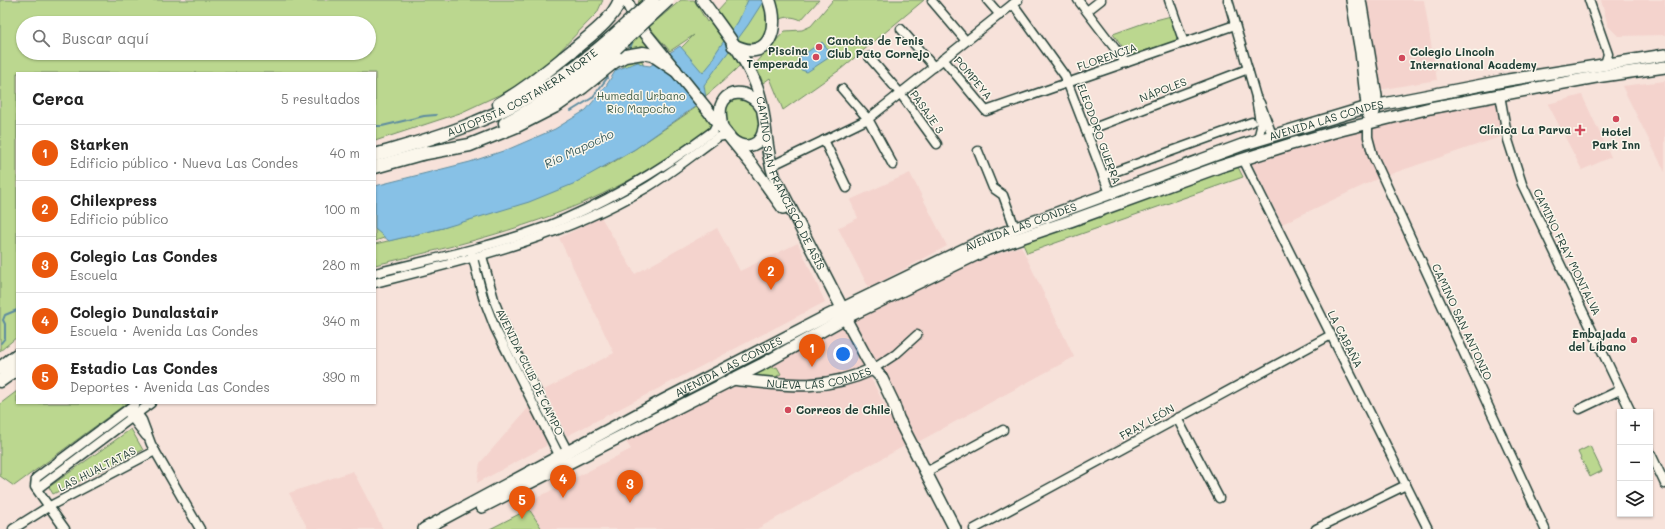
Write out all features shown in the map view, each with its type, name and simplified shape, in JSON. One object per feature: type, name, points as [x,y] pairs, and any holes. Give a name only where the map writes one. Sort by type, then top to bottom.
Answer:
[{"type":"highway","points":[[420,148],[528,86],[605,22],[616,9],[620,0]]},
{"type":"highway","name":"AUTOPISTA COSTANERA NORTE","points":[[376,155],[420,148],[483,133],[519,116],[568,86],[613,43],[653,0]]},
{"type":"highway","name":"AUTOPISTA COSTANERA NORTE","points":[[613,43],[668,0]]},
{"type":"highway","points":[[733,45],[750,51],[760,49],[764,46],[770,37],[772,26],[772,15],[769,0]]},
{"type":"highway","points":[[420,148],[470,145],[517,126],[556,106],[610,65],[625,56],[643,53],[653,55],[675,70]]},
{"type":"highway","name":"AUTOPISTA COSTANERA NORTE","points":[[376,167],[420,148]]},
{"type":"highway","points":[[0,368],[16,356]]},
{"type":"highway","points":[[0,381],[16,370]]},
{"type":"main road","points":[[1352,0],[1372,106]]},
{"type":"main road","points":[[1360,0],[1374,88],[1368,122]]},
{"type":"main road","name":"CAMINO SAN FRANCISCO DE ASÍS","points":[[628,5],[638,24],[725,131],[778,200],[788,216],[830,299],[831,306],[829,315]]},
{"type":"main road","name":"CAMINO SAN FRANCISCO DE ASÍS","points":[[706,5],[744,61],[757,86],[763,110],[764,128],[771,166],[784,196],[873,369],[875,382],[890,410],[898,418],[955,529]]},
{"type":"main road","name":"AVENIDA LAS CONDES","points":[[439,529],[732,379],[844,313],[973,244],[1258,139],[1372,106],[1508,80],[1665,55]]},
{"type":"main road","points":[[1596,77],[1605,64]]},
{"type":"main road","name":"AVENIDA LAS CONDES","points":[[424,529],[688,388],[829,315],[844,313],[976,254],[1243,159],[1368,122],[1596,77],[1665,67]]},
{"type":"main road","points":[[763,110],[758,102],[752,97],[743,93],[731,94],[725,98],[721,106],[720,115],[725,131],[741,146],[750,146],[755,144],[762,137],[764,128]]},
{"type":"main road","points":[[1390,117],[1391,107],[1395,102]]},
{"type":"main road","points":[[1256,155],[1269,146],[1272,141],[1272,135]]},
{"type":"main road","points":[[752,165],[760,168],[771,166]]},
{"type":"main road","points":[[1084,216],[1084,206],[1091,200]]},
{"type":"main road","name":"NUEVA LAS CONDES","points":[[732,379],[808,386],[842,381],[873,369]]},
{"type":"main road","points":[[682,404],[682,397],[688,388]]},
{"type":"street","points":[[987,0],[1000,14]]},
{"type":"street","points":[[1078,0],[1126,62]]},
{"type":"street","points":[[1087,10],[1101,0]]},
{"type":"street","points":[[1169,0],[1184,43]]},
{"type":"street","points":[[1228,0],[1256,97],[1261,127],[1258,139]]},
{"type":"street","points":[[1589,0],[1608,54],[1605,64]]},
{"type":"street","points":[[932,1],[966,41]]},
{"type":"street","points":[[771,166],[868,119],[1015,2]]},
{"type":"street","name":"ELEODORO GUERRA","points":[[1015,2],[1063,72],[1068,82],[1110,194]]},
{"type":"street","name":"FLORENCIA","points":[[986,111],[1235,25]]},
{"type":"street","points":[[901,29],[934,67]]},
{"type":"street","name":"PASAJE 3","points":[[869,56],[900,93],[936,144]]},
{"type":"street","name":"POMPEYA","points":[[943,59],[986,111]]},
{"type":"street","name":"NÁPOLES","points":[[1086,131],[1248,69]]},
{"type":"street","points":[[842,89],[868,119],[893,165]]},
{"type":"street","name":"CAMINO FRAY MONTALVA","points":[[1500,96],[1508,140],[1522,184],[1630,409]]},
{"type":"street","points":[[1256,97],[1260,103],[1272,135]]},
{"type":"street","points":[[1103,176],[1252,122]]},
{"type":"street","name":"CAMINO SAN ANTONIO","points":[[1368,122],[1369,143],[1373,156],[1545,529]]},
{"type":"street","points":[[376,273],[470,249],[545,226],[582,211],[626,188],[714,131],[716,126],[725,131],[664,177],[610,207],[552,233],[482,256],[376,283]]},
{"type":"street","points":[[824,140],[846,188]]},
{"type":"street","points":[[978,151],[993,188],[1003,195],[1015,228]]},
{"type":"street","name":"LA CABAÑA","points":[[1243,159],[1428,529]]},
{"type":"street","name":"AVENIDA CLUB DE CAMPO","points":[[470,249],[488,313],[503,346],[532,403],[564,454]]},
{"type":"street","name":"AVENIDA CLUB DE CAMPO","points":[[482,256],[492,293],[511,342],[540,399],[564,454]]},
{"type":"street","points":[[483,297],[492,293]]},
{"type":"street","name":"NUEVA LAS CONDES","points":[[873,369],[896,354],[917,335]]},
{"type":"street","name":"FRAY LEÓN","points":[[974,529],[1331,335]]},
{"type":"street","points":[[503,346],[511,342]]},
{"type":"street","points":[[1580,409],[1620,390]]},
{"type":"street","points":[[532,403],[540,399]]},
{"type":"street","points":[[37,489],[150,404]]},
{"type":"street","points":[[65,529],[48,507],[34,484],[38,476],[131,406],[134,415],[200,529]]},
{"type":"street","points":[[1177,418],[1219,498]]},
{"type":"street","points":[[926,472],[1003,430]]},
{"type":"street","name":"LAS HUALTATAS","points":[[13,529],[48,507],[155,451]]},
{"type":"street","points":[[1653,458],[1665,484]]},
{"type":"street","points":[[1316,529],[1406,484]]},
{"type":"shaded area","name":"Colegio Lincoln International Academy","points":[[1363,0],[1424,0],[1437,80],[1378,90]]},
{"type":"shaded area","points":[[1601,0],[1665,0],[1665,35],[1618,36],[1608,26]]},
{"type":"shaded area","points":[[1665,81],[1665,172],[1622,86]]},
{"type":"shaded area","name":"Clínica La Parva","points":[[1582,95],[1611,157],[1582,170],[1548,104]]},
{"type":"shaded area","points":[[1498,101],[1503,136],[1379,178],[1282,224],[1250,160],[1355,128]]},
{"type":"shaded area","points":[[910,173],[947,246],[869,288],[838,228],[858,218],[850,200]]},
{"type":"shaded area","points":[[601,217],[635,274],[717,228],[740,271],[798,243],[825,302],[567,436],[544,390],[614,353],[559,238]]},
{"type":"shaded area","points":[[1021,246],[1074,357],[918,442],[854,320],[974,262]]},
{"type":"shaded area","points":[[842,324],[906,445],[757,529],[542,529],[525,504],[631,449],[624,439]]},
{"type":"shaded area","points":[[530,406],[546,441],[546,446],[477,483],[480,463]]},
{"type":"shaded area","points":[[353,471],[383,529],[308,529],[289,493]]},
{"type":"green space","points":[[0,0],[603,0],[597,13],[548,63],[516,87],[460,113],[376,141],[376,72],[16,72],[16,338],[0,351]]},
{"type":"green space","name":"Humedal Urbano Río Mapocho","points":[[639,0],[652,0],[643,40],[650,50],[641,58],[644,67],[649,70],[676,53],[694,35],[670,51],[649,27],[681,0],[694,0],[707,22],[727,0],[819,0],[801,20],[789,17],[777,21],[744,62],[694,105],[390,236],[376,241],[376,190],[477,164],[565,127],[593,107],[620,74],[628,52],[622,53],[629,48]]},
{"type":"green space","name":"Canchas de Tenis Club Pato Cornejo","points":[[833,0],[924,0],[841,69],[783,110],[770,78],[763,83],[755,63],[785,31],[802,30],[811,26]]},
{"type":"green space","points":[[1171,16],[1179,40],[1128,56],[1113,34],[1144,23]]},
{"type":"green space","points":[[736,96],[754,104],[759,120],[758,137],[743,142],[729,125],[724,113],[725,107],[729,101]]},
{"type":"green space","points":[[698,106],[712,122],[712,126],[654,166],[603,194],[571,208],[540,220],[475,240],[376,265],[376,244],[443,228],[607,166],[635,149]]},
{"type":"green space","points":[[1237,165],[1243,177],[1027,253],[1023,244]]},
{"type":"green space","points":[[771,365],[773,368],[777,367],[781,374],[777,376],[778,378],[772,380],[753,376],[754,374]]},
{"type":"green space","points":[[16,392],[16,404],[126,404],[14,486],[0,476],[0,404]]},
{"type":"green space","points":[[131,429],[143,450],[53,494],[49,487]]},
{"type":"green space","points":[[1590,446],[1602,471],[1590,477],[1578,452]]},
{"type":"green space","points":[[529,509],[542,529],[490,529]]},
{"type":"water","name":"Humedal Urbano Río Mapocho","points":[[748,0],[764,0],[748,25],[704,85],[706,99],[635,149],[573,184],[529,202],[443,228],[389,241],[376,230],[376,186],[470,162],[509,149],[555,129],[586,110],[606,86],[616,70],[638,62],[643,65],[650,66],[680,46],[703,73],[738,22]]},
{"type":"water","name":"Piscina Temperada","points":[[822,42],[833,55],[807,72],[796,68],[798,58]]},
{"type":"waterway","points":[[629,51],[634,38]]},
{"type":"waterway","points":[[571,111],[592,98],[608,77]]},
{"type":"waterway","points":[[376,126],[436,115]]},
{"type":"waterway","points":[[1,343],[5,338],[5,324],[3,320],[5,315],[16,310]]},
{"type":"place","name":"Canchas de Tenis Club Pato Cornejo","points":[[819,47]]},
{"type":"place","name":"Piscina Temperada","points":[[816,57]]},
{"type":"place","name":"Colegio Lincoln International Academy","points":[[1402,58]]},
{"type":"place","name":"Hotel Park Inn","points":[[1616,119]]},
{"type":"place","name":"Clínica La Parva","points":[[1580,130]]},
{"type":"place","name":"Chilexpress","points":[[771,290]]},
{"type":"place","name":"Embajada del Líbano","points":[[1634,340]]},
{"type":"place","name":"Starken","points":[[812,367]]},
{"type":"place","name":"Correos de Chile","points":[[788,410]]},
{"type":"place","name":"Colegio Dunalastair","points":[[563,498]]},
{"type":"place","name":"Colegio Las Condes","points":[[630,503]]},
{"type":"place","name":"Estadio Las Condes","points":[[522,519]]},
{"type":"water label","name":"Río Mapocho","points":[[579,149]]}]
